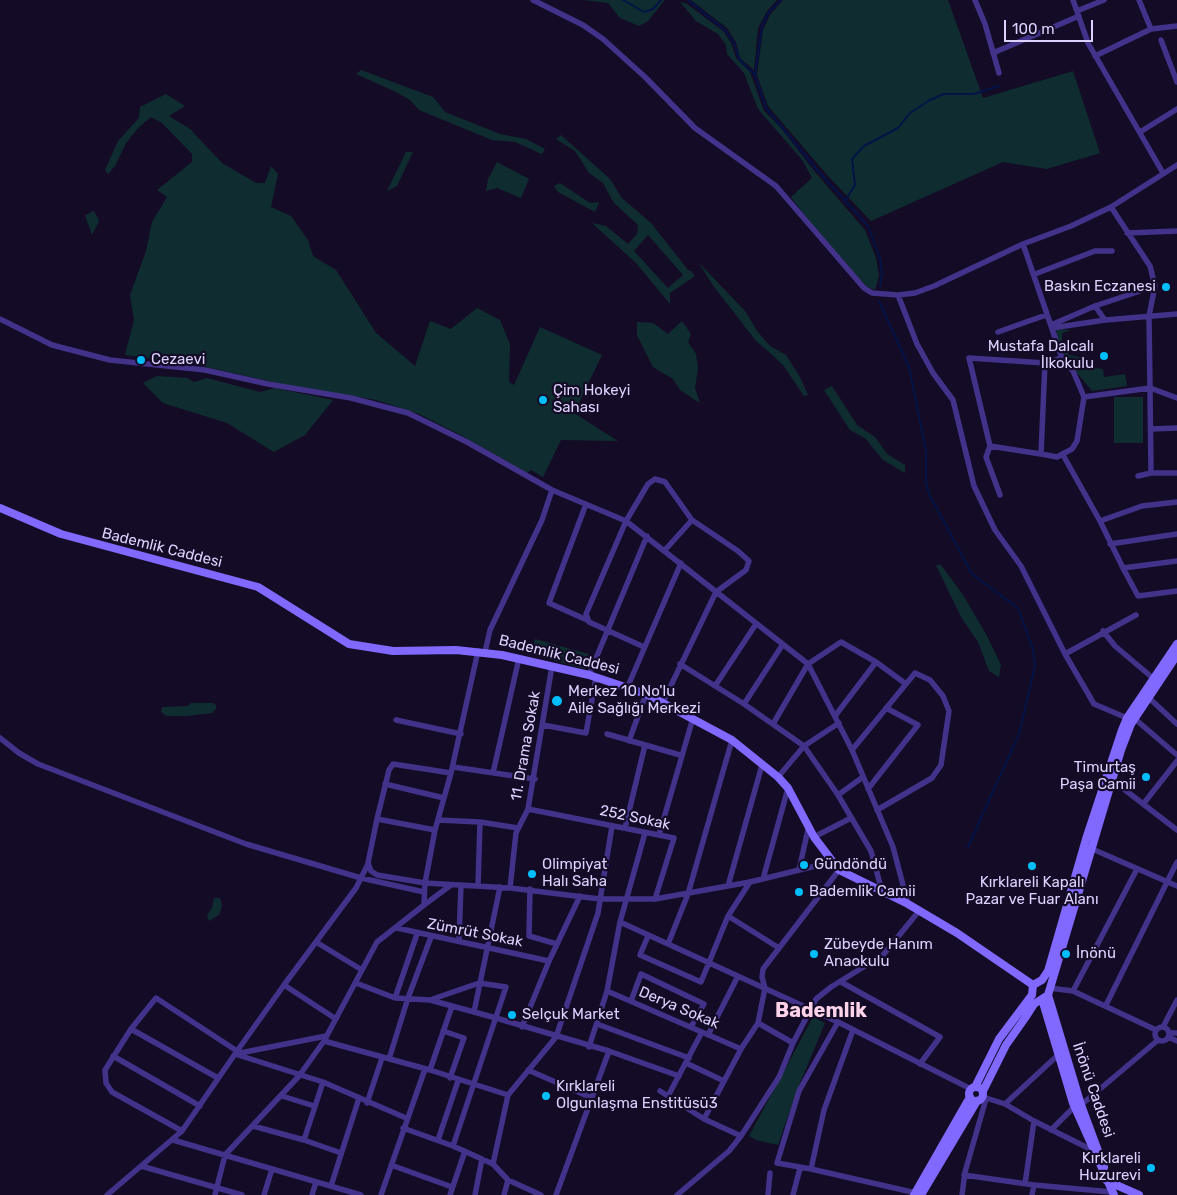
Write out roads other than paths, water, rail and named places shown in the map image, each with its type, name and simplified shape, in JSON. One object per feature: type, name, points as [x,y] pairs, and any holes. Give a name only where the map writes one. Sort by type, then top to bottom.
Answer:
[{"type":"main road","name":"Bademlik Caddesi","points":[[0,508],[77,539],[258,587],[349,644],[393,651],[482,651],[593,676],[628,686],[646,694],[732,740],[778,778],[788,788],[814,837],[839,870],[908,904],[957,933],[1032,990],[1046,994]]},
{"type":"main road","points":[[978,1094],[999,1039],[1032,990],[1048,971],[1114,750],[1131,718],[1177,644]]},
{"type":"main road","points":[[917,1194],[1006,1045],[1034,1004],[1046,994],[1131,718],[1149,698],[1177,655]]},
{"type":"main road","points":[[1042,980],[1046,994]]},
{"type":"main road","name":"İnönü Caddesi","points":[[1046,994],[1058,1055],[1101,1155],[1107,1181]]},
{"type":"main road","name":"İnönü Caddesi","points":[[1046,994],[1092,1150],[1107,1181]]},
{"type":"main road","points":[[1107,1181],[1113,1194]]},
{"type":"main road","points":[[1107,1181],[1138,1195]]},
{"type":"street","points":[[533,0],[583,25],[603,39],[645,76],[695,128],[776,186],[864,288],[872,293],[898,295],[915,293],[934,286],[1023,244],[1071,226],[1111,207],[1177,165]]},
{"type":"street","points":[[976,0],[999,74]]},
{"type":"street","points":[[1073,0],[1088,43],[1163,173]]},
{"type":"street","points":[[993,53],[1104,0]]},
{"type":"street","points":[[1139,0],[1151,29]]},
{"type":"street","points":[[1095,56],[1151,29],[1177,26]]},
{"type":"street","points":[[1161,40],[1177,82]]},
{"type":"street","points":[[1140,132],[1177,109]]},
{"type":"street","points":[[1111,207],[1150,266],[1155,286],[1149,316],[1151,473]]},
{"type":"street","points":[[1127,233],[1177,231]]},
{"type":"street","points":[[990,446],[1041,454],[1063,455],[1072,449],[1077,441],[1084,397],[1074,371],[1062,358],[1046,315],[1035,274],[1023,244]]},
{"type":"street","points":[[1035,274],[1095,251],[1112,251]]},
{"type":"street","points":[[1051,327],[1095,306],[1155,286]]},
{"type":"street","points":[[898,295],[917,344],[933,373],[953,400],[974,486],[995,530],[1021,566],[1065,654],[1094,704],[1131,718],[1177,755]]},
{"type":"street","points":[[1095,306],[1105,320]]},
{"type":"street","points":[[1051,327],[1177,314]]},
{"type":"street","points":[[998,332],[1046,315]]},
{"type":"street","points":[[0,319],[52,345],[110,360],[205,370],[268,384],[351,398],[408,413],[467,442],[552,490],[626,521],[808,664],[839,722],[893,847],[908,904]]},
{"type":"street","points":[[1000,495],[986,457],[990,446],[969,358],[1045,363],[1062,358]]},
{"type":"street","points":[[1041,454],[1045,363]]},
{"type":"street","points":[[1084,397],[1150,388],[1177,398]]},
{"type":"street","points":[[1151,429],[1177,428]]},
{"type":"street","points":[[1063,455],[1100,521],[1138,596],[1177,591]]},
{"type":"street","points":[[1138,476],[1151,473],[1177,472]]},
{"type":"street","points":[[587,620],[586,611],[626,521],[648,484],[655,479],[665,482],[692,520],[738,551],[749,561],[746,570],[716,592],[663,702]]},
{"type":"street","points":[[424,905],[425,883],[435,830],[482,651],[542,520],[552,490]]},
{"type":"street","points":[[1100,521],[1142,506],[1177,502]]},
{"type":"street","points":[[586,504],[549,603],[644,647]]},
{"type":"street","points":[[665,550],[692,520]]},
{"type":"street","points":[[1110,544],[1177,534]]},
{"type":"street","points":[[543,725],[586,733],[593,676],[606,631],[647,536]]},
{"type":"street","points":[[1123,568],[1177,561]]},
{"type":"street","points":[[628,686],[681,563]]},
{"type":"street","points":[[1065,654],[1136,615]]},
{"type":"street","points":[[715,686],[756,624]]},
{"type":"street","points":[[1103,632],[1115,646],[1154,680]]},
{"type":"street","points":[[773,724],[808,664],[841,642],[876,662],[906,684]]},
{"type":"street","points":[[744,704],[783,644]]},
{"type":"street","points":[[493,773],[519,658]]},
{"type":"street","points":[[835,716],[876,662]]},
{"type":"street","points":[[680,664],[744,704],[804,746],[838,795],[871,851],[882,891]]},
{"type":"street","name":"11. Drama Sokak","points":[[510,888],[518,828],[528,809],[535,779],[552,666]]},
{"type":"street","points":[[852,750],[914,673],[930,680],[943,696],[949,711],[940,764],[932,778],[877,810]]},
{"type":"street","points":[[629,741],[646,694]]},
{"type":"street","points":[[1149,698],[1177,724]]},
{"type":"street","points":[[868,789],[918,725],[886,708]]},
{"type":"street","points":[[659,835],[680,755],[693,718]]},
{"type":"street","points":[[396,720],[460,734]]},
{"type":"street","points":[[778,778],[804,746],[839,722]]},
{"type":"street","points":[[607,734],[680,755]]},
{"type":"street","points":[[0,738],[19,753],[38,764],[246,844],[361,878],[424,892]]},
{"type":"street","points":[[668,944],[688,894],[732,740]]},
{"type":"street","points":[[625,828],[645,745]]},
{"type":"street","points":[[1144,803],[1177,761]]},
{"type":"street","points":[[107,1195],[182,1131],[361,878],[368,864],[385,784],[393,764],[493,773],[535,779]]},
{"type":"street","points":[[728,886],[762,765]]},
{"type":"street","points":[[838,795],[863,777]]},
{"type":"street","points":[[1112,780],[1177,830]]},
{"type":"street","points":[[385,784],[444,798]]},
{"type":"street","points":[[763,879],[788,788]]},
{"type":"street","name":"252 Sokak","points":[[528,809],[674,838],[655,899]]},
{"type":"street","points":[[814,837],[852,818]]},
{"type":"street","points":[[377,819],[435,830]]},
{"type":"street","points":[[438,820],[480,822],[518,828]]},
{"type":"street","points":[[478,886],[480,822]]},
{"type":"street","points":[[800,870],[809,825]]},
{"type":"street","points":[[493,1164],[508,1095],[556,1037],[598,913],[612,826]]},
{"type":"street","points":[[589,1047],[607,991],[620,922],[646,833]]},
{"type":"street","points":[[1090,848],[1177,886]]},
{"type":"street","points":[[368,864],[371,871],[377,875],[425,883],[530,889],[600,899],[627,900],[655,899],[688,894],[750,882],[832,862]]},
{"type":"street","points":[[1106,1005],[1177,862]]},
{"type":"street","points":[[1073,991],[1137,869]]},
{"type":"street","points":[[704,1119],[741,1049],[758,1023],[766,988],[762,977],[763,970],[839,870]]},
{"type":"street","points":[[648,936],[640,954],[701,982],[728,916],[750,882]]},
{"type":"street","points":[[215,1195],[225,1155],[299,1076],[325,1038],[377,942],[451,885]]},
{"type":"street","points":[[459,940],[461,886]]},
{"type":"street","points":[[474,1012],[500,887]]},
{"type":"street","points":[[530,889],[529,936],[557,944]]},
{"type":"street","points":[[522,1027],[549,961],[580,896]]},
{"type":"street","points":[[677,1195],[729,1151],[741,1136],[779,1077],[810,1008],[822,993],[874,962],[892,948],[919,912]]},
{"type":"street","points":[[728,916],[779,948]]},
{"type":"street","points":[[620,922],[810,1008],[978,1094],[1005,1104],[1034,1122],[1092,1150]]},
{"type":"street","name":"Zümrüt Sokak","points":[[397,928],[417,934],[459,940],[549,961]]},
{"type":"street","points":[[395,998],[417,934]]},
{"type":"street","points":[[367,1103],[386,1059],[431,937]]},
{"type":"street","points":[[316,942],[362,970]]},
{"type":"street","points":[[631,1001],[641,974],[704,1004],[691,1027]]},
{"type":"street","points":[[668,1096],[738,976]]},
{"type":"street","points":[[841,982],[940,1037],[920,1064]]},
{"type":"street","points":[[356,983],[395,998],[430,1000],[496,1018],[609,1052],[679,1076]]},
{"type":"street","points":[[430,1000],[479,983],[506,988],[453,1146]]},
{"type":"street","points":[[284,985],[336,1019]]},
{"type":"street","name":"Derya Sokak","points":[[607,991],[741,1049]]},
{"type":"street","points":[[1046,994],[1073,991],[1156,1030],[1163,1027],[1177,1000]]},
{"type":"street","points":[[182,1131],[112,1092],[106,1083],[105,1070],[113,1056],[131,1029],[156,998],[236,1053],[299,1076],[323,1082],[367,1103],[406,1118]]},
{"type":"street","points":[[381,1195],[406,1118],[452,1006]]},
{"type":"street","points":[[838,1022],[799,1091],[778,1164],[811,1169],[917,1194]]},
{"type":"street","points":[[758,1023],[793,1043]]},
{"type":"street","points":[[597,1024],[687,1061],[724,1081]]},
{"type":"street","points":[[1163,1027],[1168,1035],[1177,1041]]},
{"type":"street","points":[[131,1029],[218,1078]]},
{"type":"street","points":[[811,1169],[828,1096],[853,1030]]},
{"type":"street","points":[[1156,1030],[1155,1036],[1158,1040]]},
{"type":"street","points":[[443,1031],[464,1038],[450,1078]]},
{"type":"street","points":[[1051,1130],[1078,1105],[1158,1040],[1162,1041],[1168,1035],[1177,1033]]},
{"type":"street","points":[[236,1053],[325,1038],[386,1059],[427,1069],[458,1081],[508,1095]]},
{"type":"street","points":[[556,1195],[609,1052]]},
{"type":"street","points":[[1005,1104],[1058,1055]]},
{"type":"street","points":[[113,1056],[200,1106]]},
{"type":"street","points":[[528,1070],[592,1098]]},
{"type":"street","points":[[438,1140],[458,1081]]},
{"type":"street","points":[[304,1140],[323,1082]]},
{"type":"street","points":[[660,1091],[704,1119],[741,1136]]},
{"type":"street","points":[[962,1195],[978,1094]]},
{"type":"street","points":[[282,1096],[314,1106]]},
{"type":"street","points":[[331,1186],[359,1098]]},
{"type":"street","points":[[1025,1184],[1034,1122]]},
{"type":"street","points":[[253,1126],[304,1140],[341,1153]]},
{"type":"street","points":[[403,1128],[438,1140],[493,1164],[508,1180],[540,1195]]},
{"type":"street","points":[[172,1140],[362,1195]]},
{"type":"street","points":[[450,1195],[465,1151]]},
{"type":"street","points":[[475,1195],[482,1159]]},
{"type":"street","points":[[391,1165],[452,1187]]},
{"type":"street","points":[[141,1166],[242,1195]]},
{"type":"street","points":[[793,1195],[800,1168]]},
{"type":"street","points":[[264,1195],[272,1169]]},
{"type":"street","points":[[768,1195],[770,1173]]},
{"type":"street","points":[[964,1175],[1113,1194]]},
{"type":"street","points":[[504,1195],[508,1180]]},
{"type":"street","points":[[312,1195],[316,1182]]},
{"type":"street","points":[[1032,1195],[1034,1185]]},
{"type":"waterway","points":[[623,0],[644,12],[653,9],[661,0]]},
{"type":"waterway","points":[[688,0],[725,30],[734,43],[739,59],[755,75],[766,108],[819,172],[868,226],[880,258],[882,273],[880,286]]},
{"type":"waterway","points":[[755,75],[762,26],[769,12],[781,0]]},
{"type":"waterway","points":[[845,201],[855,185],[852,159],[864,146],[898,128],[910,113],[930,100],[944,94],[974,94],[999,86]]},
{"type":"waterway","points":[[879,301],[909,367],[926,451],[926,482],[929,494],[972,574],[1018,608],[1033,649],[1035,666],[1019,734],[968,847]]},
{"type":"place","name":"Baskın Eczanesi","points":[[1166,287]]},
{"type":"place","name":"Mustafa Dalcalı İlkokulu","points":[[1104,356]]},
{"type":"place","name":"Cezaevi","points":[[141,360]]},
{"type":"place","name":"Çim Hokeyi Sahası","points":[[543,400]]},
{"type":"place","name":"Merkez 10 No'lu Aile Sağlığı Merkezi","points":[[557,701]]},
{"type":"place","name":"Timurtaş Paşa Camii","points":[[1146,777]]},
{"type":"place","name":"Gündöndü","points":[[804,865]]},
{"type":"place","name":"Kırklareli Kapalı Pazar ve Fuar Alanı","points":[[1032,866]]},
{"type":"place","name":"Olimpiyat Halı Saha","points":[[532,874]]},
{"type":"place","name":"Bademlik Camii","points":[[799,892]]},
{"type":"place","name":"Zübeyde Hanım Anaokulu","points":[[814,954]]},
{"type":"place","name":"İnönü","points":[[1066,954]]},
{"type":"place","name":"Selçuk Market","points":[[512,1015]]},
{"type":"place","name":"Kırklareli Olgunlaşma Enstitüsü3","points":[[546,1096]]},
{"type":"place","name":"Kırklareli Huzurevi","points":[[1151,1168]]},
{"type":"district","name":"Bademlik","points":[[821,1011]]}]
